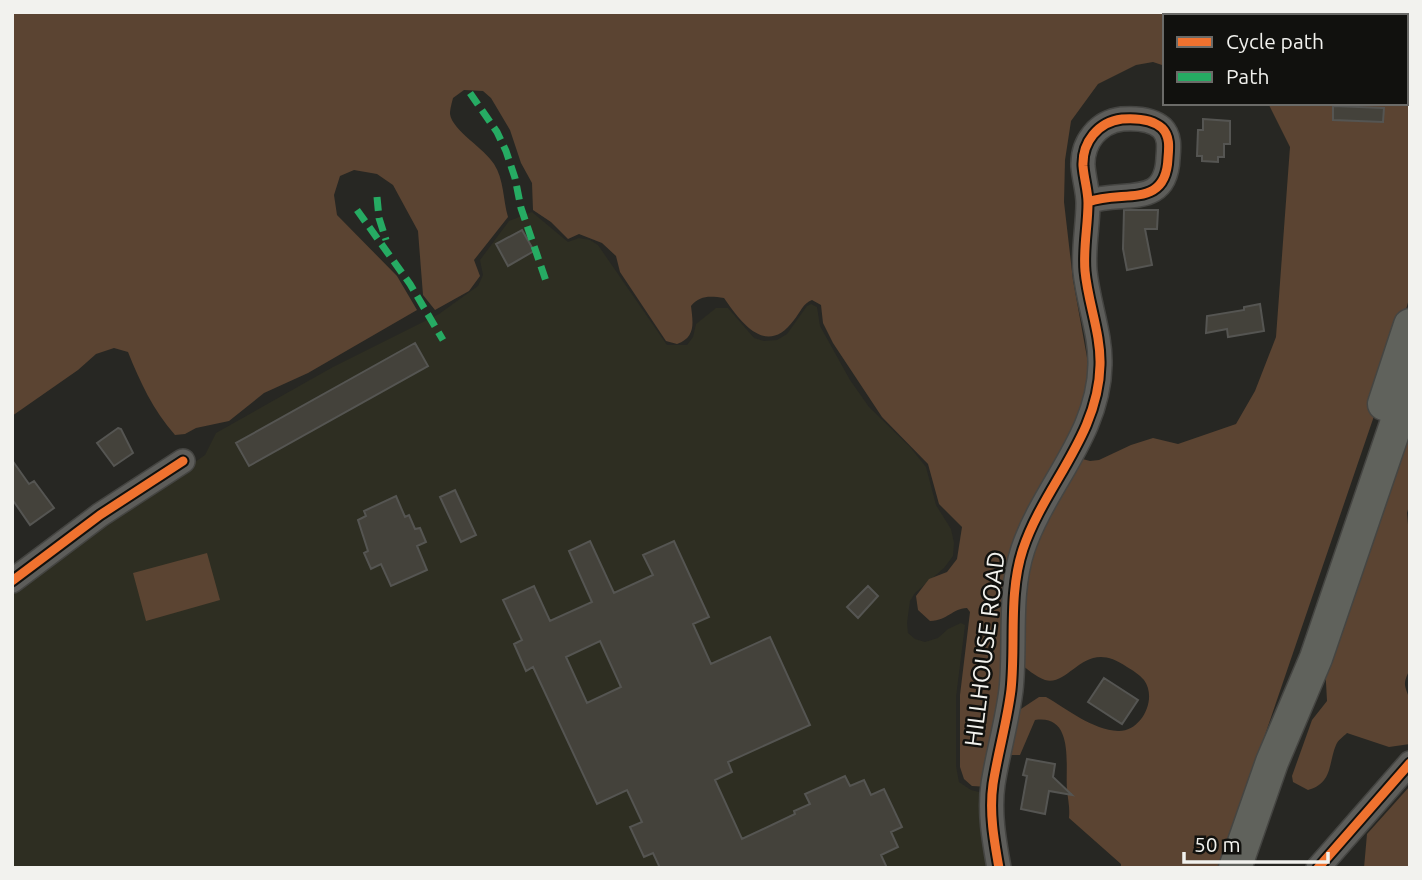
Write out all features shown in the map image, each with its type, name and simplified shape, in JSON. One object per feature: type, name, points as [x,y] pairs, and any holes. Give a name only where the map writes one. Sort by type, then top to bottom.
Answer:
[{"type":"main road","points":[[1272,762],[1302,643],[1410,325]]},
{"type":"main road","points":[[1235,868],[1272,762],[1317,659],[1410,383]]},
{"type":"street","name":"HILLHOUSE ROAD","points":[[999,868],[992,797],[1011,691],[1018,567],[1030,531],[1082,435],[1098,382],[1099,352],[1084,255],[1088,202]]},
{"type":"street","points":[[12,581],[100,515],[183,461]]},
{"type":"street","points":[[1318,868],[1410,763]]},
{"type":"shaded area","points":[[12,12],[1410,12],[1410,295],[1373,419],[1218,868],[1121,868],[1121,864],[1069,818],[1065,744],[1057,725],[1048,720],[1035,720],[1020,755],[1003,755],[1012,715],[1039,697],[1046,697],[1099,727],[1118,731],[1134,726],[1140,720],[1148,705],[1149,696],[1142,678],[1112,659],[1089,659],[1054,680],[1042,679],[1018,662],[1021,575],[1030,544],[1075,457],[1090,461],[1099,460],[1153,438],[1178,444],[1236,424],[1255,391],[1276,337],[1290,147],[1269,105],[1408,105],[1408,14],[1163,14],[1163,65],[1153,62],[1136,65],[1098,84],[1071,121],[1065,160],[1064,202],[1073,280],[1092,385],[1066,459],[1030,521],[1018,554],[1013,583],[1008,682],[989,787],[972,786],[964,779],[960,767],[960,695],[970,612],[967,608],[957,610],[942,619],[930,621],[918,610],[916,596],[929,579],[947,572],[957,559],[962,527],[939,504],[928,464],[882,417],[833,343],[823,323],[821,305],[809,301],[784,331],[774,336],[765,336],[747,326],[724,298],[706,297],[691,306],[692,329],[687,338],[677,344],[666,341],[620,272],[616,256],[602,243],[579,234],[568,239],[551,222],[533,210],[532,183],[521,163],[510,130],[491,98],[483,91],[464,90],[453,98],[450,114],[462,133],[494,164],[502,183],[508,217],[474,260],[480,276],[469,291],[435,310],[423,295],[418,231],[393,185],[377,174],[354,170],[340,176],[334,195],[337,215],[397,276],[417,310],[308,373],[264,393],[229,421],[196,428],[185,434],[175,435],[148,395],[128,352],[114,348],[96,354],[78,370],[12,416]]},
{"type":"shaded area","points":[[532,212],[568,242],[579,238],[598,245],[667,345],[687,345],[693,337],[696,324],[716,308],[728,308],[754,338],[764,341],[777,340],[787,334],[807,306],[811,304],[817,307],[820,326],[850,380],[869,407],[910,447],[926,467],[936,505],[951,529],[953,556],[910,601],[908,633],[925,642],[938,638],[961,623],[965,625],[956,697],[956,766],[959,782],[971,790],[987,794],[992,868],[12,868],[12,596],[105,525],[205,455],[216,433],[333,367],[439,314],[478,286],[483,275],[480,260],[509,221]]},
{"type":"shaded area","points":[[1410,415],[1410,502],[1407,513],[1410,548],[1410,669],[1405,686],[1411,707],[1410,744],[1389,747],[1347,733],[1336,745],[1326,778],[1308,790],[1293,782],[1292,776],[1312,720],[1327,701],[1325,664]]},
{"type":"shaded area","points":[[207,553],[220,600],[146,621],[133,573]]},
{"type":"shaded area","points":[[1410,786],[1410,868],[1364,868],[1367,834]]},
{"type":"building","points":[[1333,106],[1384,108],[1383,122],[1333,120]]},
{"type":"building","points":[[1203,119],[1230,121],[1230,144],[1224,144],[1224,157],[1218,157],[1218,162],[1202,161],[1202,156],[1197,156],[1198,130],[1203,130]]},
{"type":"building","points":[[1124,210],[1158,210],[1157,229],[1145,229],[1152,265],[1127,270],[1123,249]]},
{"type":"building","points":[[522,230],[534,251],[508,266],[496,244]]},
{"type":"building","points":[[1260,304],[1264,331],[1228,337],[1227,329],[1206,333],[1207,316],[1244,310],[1244,307]]},
{"type":"building","points":[[415,343],[428,366],[249,466],[236,443]]},
{"type":"building","points":[[118,428],[133,453],[114,466],[97,443]]},
{"type":"building","points":[[12,460],[29,484],[34,481],[54,508],[30,525],[12,499]]},
{"type":"building","points":[[455,490],[476,535],[461,542],[440,497]]},
{"type":"building","points":[[396,496],[405,517],[409,515],[415,529],[420,528],[426,542],[417,546],[427,570],[391,586],[381,564],[371,569],[364,553],[368,551],[358,520],[366,516],[364,511]]},
{"type":"building","points":[[590,541],[614,593],[653,575],[643,555],[674,541],[709,617],[693,624],[711,664],[770,637],[810,725],[728,762],[732,772],[715,780],[742,839],[795,814],[794,811],[810,804],[805,794],[845,776],[850,786],[864,780],[871,795],[884,789],[902,827],[891,832],[898,847],[881,855],[887,868],[660,868],[653,853],[644,857],[630,827],[642,822],[627,790],[597,804],[533,667],[526,671],[514,644],[522,640],[503,600],[534,586],[550,621],[592,602],[569,551]],"holes":[[[600,641],[621,687],[587,703],[566,657]]]},
{"type":"building","points":[[868,586],[878,596],[858,618],[847,607]]},
{"type":"building","points":[[1104,678],[1138,700],[1122,724],[1088,702]]},
{"type":"building","points":[[1027,759],[1055,764],[1053,777],[1072,795],[1049,791],[1045,814],[1021,809]]},
{"type":"marked path","points":[[470,93],[497,132],[506,151],[521,208],[546,281]]},
{"type":"marked path","points":[[377,197],[379,218],[386,240]]},
{"type":"marked path","points":[[357,210],[410,284],[443,340]]},
{"type":"cycle path","points":[[999,868],[992,794],[1011,690],[1018,566],[1032,526],[1081,437],[1097,390],[1100,365],[1085,271],[1088,203],[1083,157],[1093,135],[1113,121],[1144,120],[1165,131],[1169,150],[1165,174],[1159,185],[1140,195],[1088,202]]},
{"type":"cycle path","points":[[12,581],[100,515],[183,461]]},
{"type":"cycle path","points":[[1318,868],[1410,763]]}]
